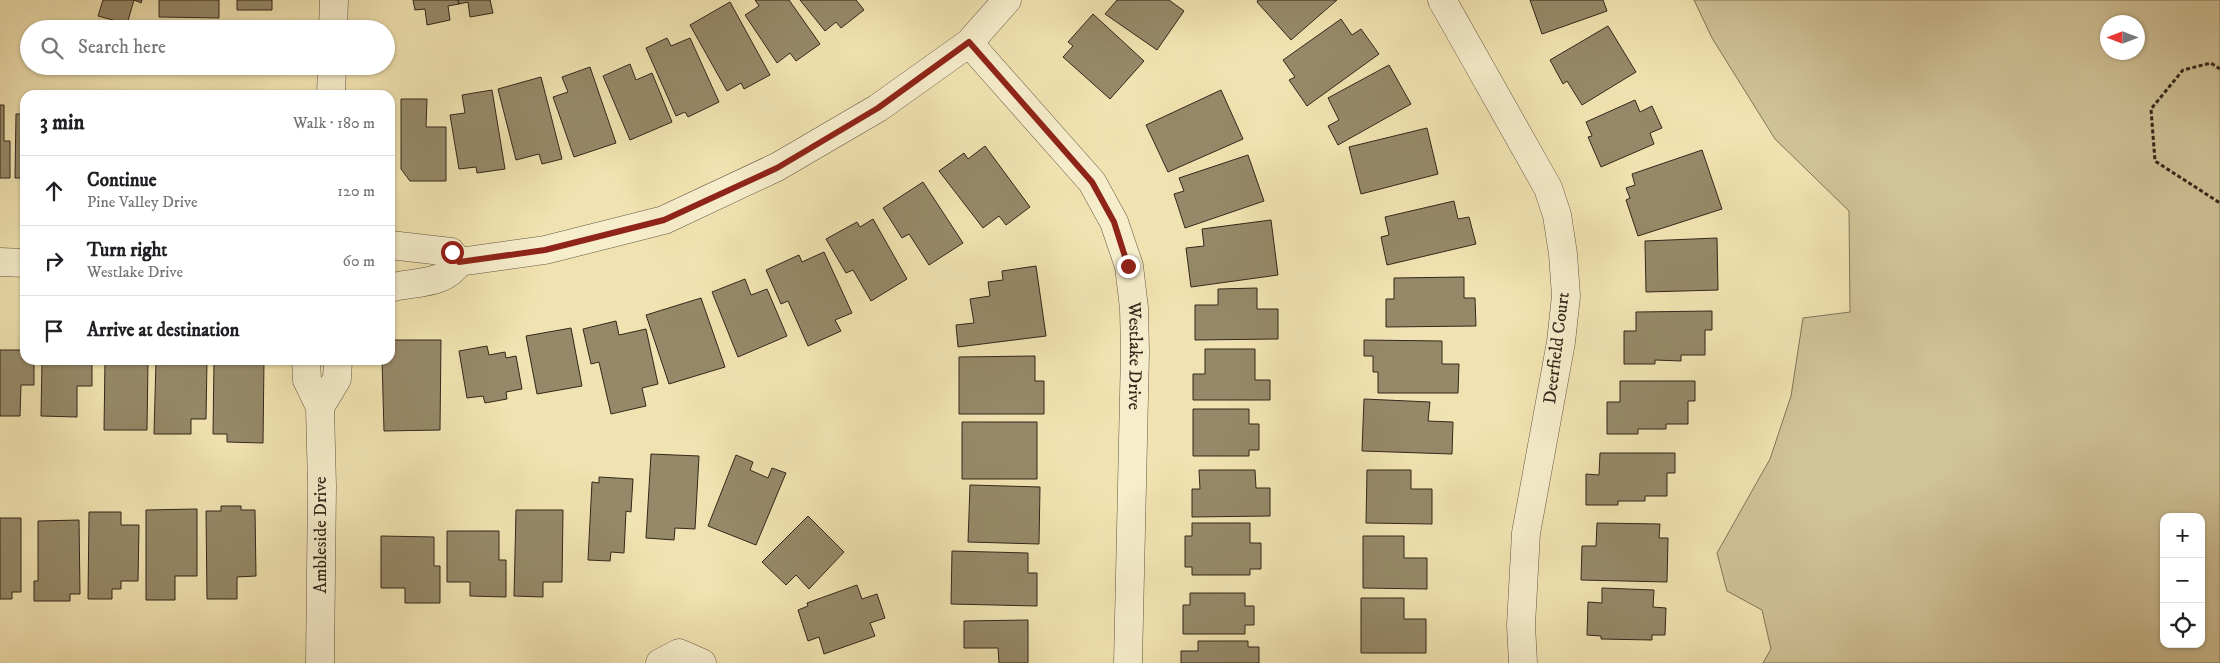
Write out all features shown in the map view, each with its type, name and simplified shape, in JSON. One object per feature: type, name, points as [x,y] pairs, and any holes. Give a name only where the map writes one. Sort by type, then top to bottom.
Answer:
[{"type":"street","points":[[333,20],[334,0]]},
{"type":"street","points":[[459,262],[545,250],[664,220],[777,168],[878,108],[969,42],[1007,0]]},
{"type":"street","name":"Deerfield Court","points":[[1442,0],[1548,188],[1557,215],[1564,254],[1566,296],[1561,342],[1526,533],[1521,625],[1524,663]]},
{"type":"street","name":"Westlake Drive","points":[[969,42],[1092,182],[1114,222],[1128,266],[1134,308],[1135,352],[1128,663]]},
{"type":"street","points":[[331,90],[332,75]]},
{"type":"street","points":[[395,246],[452,252],[459,262]]},
{"type":"street","points":[[0,262],[20,263]]},
{"type":"street","points":[[395,287],[444,277],[454,271],[459,262]]},
{"type":"street","name":"Ambleside Drive","points":[[306,365],[307,380],[320,407],[322,486],[320,663]]},
{"type":"street","points":[[320,407],[337,379],[338,365]]},
{"type":"street","points":[[660,663],[679,653],[702,663]]},
{"type":"path","points":[[2220,69],[2211,63],[2183,70],[2151,109],[2155,161],[2220,203]]},
{"type":"shaded area","points":[[1694,0],[2220,0],[2220,663],[1763,663],[1771,649],[1762,610],[1727,591],[1717,553],[1770,459],[1791,396],[1803,318],[1850,312],[1849,211],[1775,139],[1712,38]]},
{"type":"building","points":[[103,0],[134,0],[128,20],[112,20],[98,16]]},
{"type":"building","points":[[159,0],[219,0],[219,18],[159,17]]},
{"type":"building","points":[[237,0],[272,0],[272,10],[237,10]]},
{"type":"building","points":[[413,0],[458,0],[459,4],[448,6],[450,20],[427,25],[425,9],[415,10]]},
{"type":"building","points":[[458,0],[490,0],[493,13],[470,17],[468,2],[459,4]]},
{"type":"building","points":[[755,0],[789,0],[820,44],[796,61],[790,53],[777,63],[745,15],[759,6]]},
{"type":"building","points":[[800,0],[856,0],[864,10],[841,28],[836,22],[825,31]]},
{"type":"building","points":[[1117,0],[1169,0],[1184,11],[1157,50],[1105,14]]},
{"type":"building","points":[[1258,0],[1337,0],[1291,40],[1257,2]]},
{"type":"building","points":[[1530,0],[1603,0],[1607,11],[1542,34]]},
{"type":"building","points":[[730,2],[770,75],[744,89],[741,83],[727,91],[690,25]]},
{"type":"building","points":[[1093,14],[1144,61],[1110,99],[1063,57],[1073,46],[1068,42]]},
{"type":"building","points":[[1341,19],[1352,35],[1361,29],[1379,54],[1307,106],[1289,80],[1295,77],[1283,60]]},
{"type":"building","points":[[1608,26],[1636,72],[1582,105],[1567,81],[1563,84],[1550,60]]},
{"type":"building","points":[[667,38],[671,46],[690,38],[719,102],[688,117],[685,112],[676,116],[646,48]]},
{"type":"building","points":[[630,64],[636,80],[652,73],[672,122],[630,140],[603,76]]},
{"type":"building","points":[[1389,65],[1411,104],[1338,145],[1328,126],[1339,120],[1328,98]]},
{"type":"building","points":[[590,67],[616,143],[574,157],[553,97],[568,92],[562,77]]},
{"type":"building","points":[[541,77],[562,159],[542,164],[539,154],[516,160],[498,89]]},
{"type":"building","points":[[492,90],[505,169],[477,173],[476,167],[459,169],[450,115],[465,113],[462,95]]},
{"type":"building","points":[[1221,90],[1243,139],[1168,172],[1146,125]]},
{"type":"building","points":[[401,99],[427,99],[426,127],[446,127],[446,181],[410,181],[401,169]]},
{"type":"building","points":[[1635,100],[1640,112],[1652,106],[1662,128],[1650,133],[1654,144],[1601,167],[1588,137],[1592,136],[1586,122]]},
{"type":"building","points":[[0,105],[4,105],[4,141],[10,141],[10,178],[0,178]]},
{"type":"building","points":[[16,114],[20,114],[20,178],[15,178]]},
{"type":"building","points":[[1427,128],[1438,174],[1361,194],[1349,147]]},
{"type":"building","points":[[985,146],[1030,207],[1006,225],[999,216],[983,228],[939,171],[964,153],[968,159]]},
{"type":"building","points":[[1702,150],[1722,209],[1638,236],[1626,200],[1630,198],[1626,188],[1635,185],[1632,174]]},
{"type":"building","points":[[1248,155],[1264,201],[1185,228],[1174,194],[1184,191],[1179,178]]},
{"type":"building","points":[[923,182],[963,243],[929,265],[909,234],[902,238],[883,208]]},
{"type":"building","points":[[1454,201],[1458,219],[1469,217],[1476,244],[1387,265],[1381,237],[1389,235],[1385,217]]},
{"type":"building","points":[[873,219],[907,279],[871,301],[853,270],[846,273],[826,239],[857,222],[860,227]]},
{"type":"building","points":[[1271,220],[1278,275],[1191,287],[1186,248],[1204,246],[1202,229]]},
{"type":"building","points":[[1717,238],[1718,290],[1646,292],[1645,241]]},
{"type":"building","points":[[824,252],[852,313],[835,320],[841,331],[808,346],[788,301],[781,304],[766,270],[799,255],[802,262]]},
{"type":"building","points":[[1036,266],[1046,336],[958,347],[956,325],[974,323],[970,299],[990,296],[988,282],[1003,280],[1002,271]]},
{"type":"building","points":[[1464,277],[1464,298],[1475,298],[1476,326],[1386,327],[1386,299],[1394,299],[1394,278]]},
{"type":"building","points":[[745,279],[751,295],[767,289],[787,336],[738,357],[712,292]]},
{"type":"building","points":[[1257,288],[1257,309],[1278,309],[1278,339],[1195,340],[1195,305],[1218,305],[1218,289]]},
{"type":"building","points":[[701,298],[725,367],[669,384],[646,315]]},
{"type":"building","points":[[1712,311],[1712,330],[1705,330],[1705,355],[1681,355],[1681,361],[1655,360],[1655,364],[1624,364],[1624,331],[1636,331],[1636,312]]},
{"type":"building","points":[[616,321],[619,335],[646,329],[658,384],[642,388],[646,406],[611,414],[599,362],[591,364],[583,329]]},
{"type":"building","points":[[571,328],[582,386],[537,394],[526,336]]},
{"type":"building","points":[[395,340],[441,340],[440,430],[384,431],[382,365],[395,365]]},
{"type":"building","points":[[1364,340],[1442,341],[1442,364],[1459,364],[1458,393],[1378,393],[1378,372],[1373,372],[1373,356],[1364,356]]},
{"type":"building","points":[[487,346],[489,355],[505,352],[506,358],[516,356],[522,389],[506,392],[507,399],[485,403],[483,396],[467,398],[459,351]]},
{"type":"building","points":[[1205,349],[1255,349],[1255,380],[1270,380],[1270,400],[1193,400],[1193,374],[1205,374]]},
{"type":"building","points":[[0,350],[20,350],[20,365],[34,365],[34,385],[21,385],[20,416],[0,416]]},
{"type":"building","points":[[1035,356],[1035,381],[1044,381],[1044,414],[959,414],[959,357]]},
{"type":"building","points":[[42,365],[92,365],[92,386],[77,386],[77,417],[41,416]]},
{"type":"building","points":[[105,365],[148,365],[147,430],[104,430]]},
{"type":"building","points":[[156,365],[207,365],[206,419],[191,419],[191,434],[154,434]]},
{"type":"building","points":[[214,365],[264,365],[263,443],[227,442],[227,434],[213,434]]},
{"type":"building","points":[[1620,381],[1695,381],[1695,401],[1688,401],[1688,424],[1666,424],[1666,429],[1638,429],[1638,434],[1607,434],[1607,402],[1620,402]]},
{"type":"building","points":[[1364,399],[1430,402],[1428,421],[1453,422],[1452,454],[1362,451]]},
{"type":"building","points":[[1193,409],[1249,409],[1249,424],[1259,424],[1259,450],[1249,450],[1249,456],[1193,456]]},
{"type":"building","points":[[962,422],[1037,422],[1037,479],[962,479]]},
{"type":"building","points":[[1600,453],[1675,453],[1675,473],[1667,473],[1667,496],[1645,496],[1645,501],[1618,501],[1618,505],[1586,505],[1586,474],[1599,475]]},
{"type":"building","points":[[651,454],[699,456],[695,529],[675,528],[674,540],[646,538]]},
{"type":"building","points":[[736,455],[753,462],[750,470],[768,478],[772,468],[786,473],[756,545],[708,526]]},
{"type":"building","points":[[1199,470],[1255,470],[1256,488],[1270,488],[1270,516],[1192,517],[1192,489],[1200,489]]},
{"type":"building","points":[[1367,470],[1411,470],[1411,489],[1432,489],[1432,524],[1366,523]]},
{"type":"building","points":[[599,477],[633,479],[631,512],[626,511],[624,553],[611,552],[610,561],[588,560],[592,482],[599,483]]},
{"type":"building","points":[[970,485],[1040,487],[1039,544],[968,542]]},
{"type":"building","points":[[221,506],[241,506],[241,510],[255,510],[256,576],[237,577],[237,599],[207,599],[206,511],[221,511]]},
{"type":"building","points":[[197,509],[197,576],[175,576],[175,600],[146,600],[146,510]]},
{"type":"building","points":[[516,510],[563,510],[562,582],[543,582],[543,597],[514,596]]},
{"type":"building","points":[[89,512],[121,512],[121,525],[139,525],[138,581],[121,581],[121,589],[112,589],[112,599],[88,599]]},
{"type":"building","points":[[808,516],[844,552],[809,589],[796,575],[786,585],[762,562]]},
{"type":"building","points":[[0,518],[21,518],[21,592],[12,592],[12,599],[0,599]]},
{"type":"building","points":[[79,520],[80,594],[70,594],[70,601],[34,601],[34,581],[38,581],[38,521]]},
{"type":"building","points":[[1192,523],[1250,523],[1250,543],[1261,543],[1261,569],[1250,569],[1250,575],[1192,575],[1192,567],[1185,567],[1185,536],[1192,536]]},
{"type":"building","points":[[1597,523],[1660,524],[1659,538],[1668,538],[1667,582],[1581,580],[1582,546],[1596,546]]},
{"type":"building","points":[[447,531],[499,531],[499,560],[506,560],[506,597],[470,596],[470,582],[447,582]]},
{"type":"building","points":[[381,536],[434,537],[434,566],[440,566],[440,603],[405,603],[405,588],[381,588]]},
{"type":"building","points":[[1363,536],[1404,536],[1404,558],[1427,558],[1427,589],[1363,588]]},
{"type":"building","points":[[952,551],[1028,553],[1028,573],[1037,573],[1037,606],[951,604]]},
{"type":"building","points":[[857,585],[862,599],[877,594],[885,618],[870,623],[875,636],[824,654],[819,637],[808,641],[798,610],[808,606],[807,603]]},
{"type":"building","points":[[1602,588],[1654,590],[1653,607],[1666,608],[1665,635],[1652,635],[1652,640],[1601,639],[1601,636],[1587,635],[1588,602],[1602,603]]},
{"type":"building","points":[[1190,593],[1245,593],[1245,606],[1254,606],[1254,625],[1245,625],[1245,634],[1183,634],[1183,605],[1190,605]]},
{"type":"building","points":[[1361,598],[1404,598],[1404,619],[1426,619],[1426,653],[1361,653]]},
{"type":"building","points":[[1028,620],[1028,663],[999,663],[998,648],[964,648],[964,621]]},
{"type":"building","points":[[1198,641],[1248,641],[1248,647],[1259,647],[1259,663],[1181,663],[1181,651],[1198,651]]},
{"type":"route","points":[[452,252],[459,262],[545,250],[664,220],[777,168],[878,108],[969,42],[1092,182],[1114,222],[1128,266]]}]
